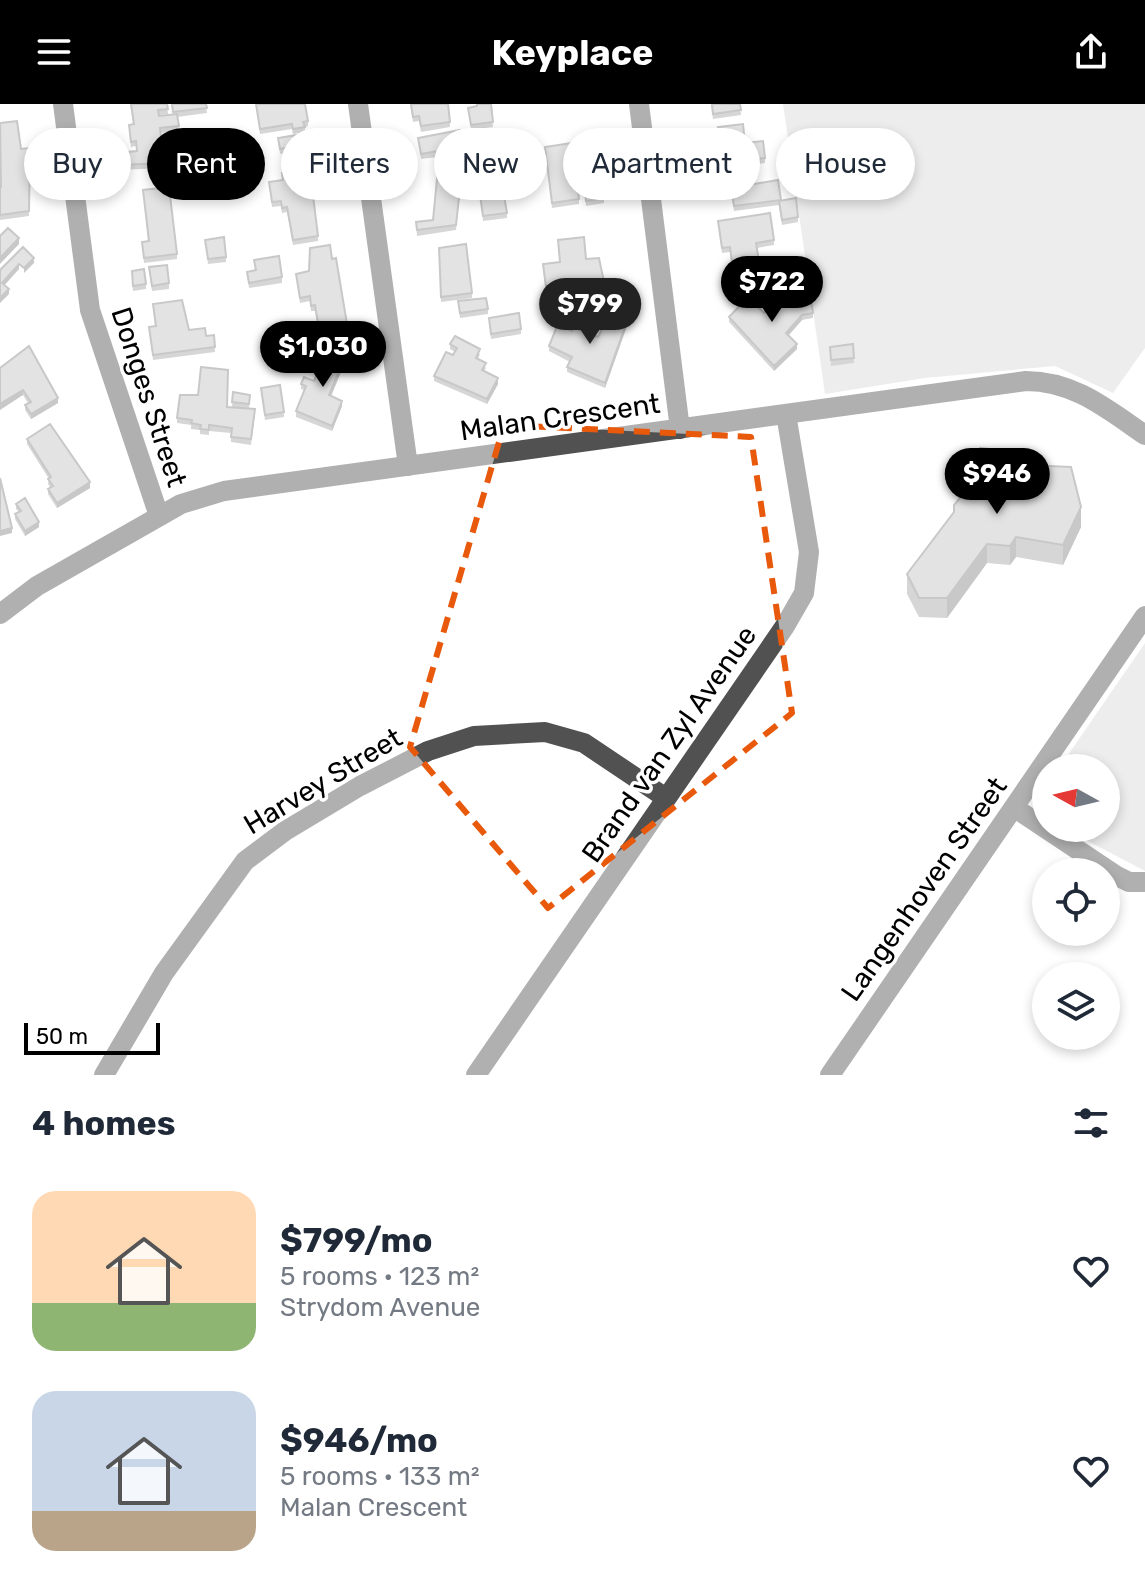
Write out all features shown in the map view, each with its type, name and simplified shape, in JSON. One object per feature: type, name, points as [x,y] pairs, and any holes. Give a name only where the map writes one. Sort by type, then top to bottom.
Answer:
[{"type":"street","name":"Donges Street","points":[[63,104],[94,324],[159,516]]},
{"type":"street","points":[[358,104],[408,466]]},
{"type":"street","points":[[639,104],[680,429]]},
{"type":"street","name":"Malan Crescent","points":[[0,614],[37,586],[159,516],[181,504],[224,491],[1026,381],[1049,381],[1084,394],[1145,435]]},
{"type":"street","name":"Brand van Zyl Avenue","points":[[476,1075],[804,593],[809,552],[786,414]]},
{"type":"street","name":"Langenhoven Street","points":[[830,1075],[1145,616]]},
{"type":"street","name":"Harvey Street","points":[[104,1075],[164,973],[245,861],[285,831],[360,786],[428,751],[474,736],[545,732],[596,749],[666,798]]},
{"type":"street","points":[[1015,808],[1117,876],[1129,882],[1145,882]]},
{"type":"highlighted area","points":[[504,425],[751,437],[792,713],[548,908],[410,747]]},
{"type":"shaded area","points":[[783,104],[1145,104],[1145,348],[1113,393],[1055,366],[925,378],[825,394],[797,200],[915,200],[915,128],[786,128]]},
{"type":"shaded area","points":[[1145,643],[1145,871],[1090,842],[1120,842],[1120,754],[1069,754]]},
{"type":"building","points":[[131,104],[167,104],[168,109],[158,110],[159,116],[177,114],[179,126],[147,128],[147,164],[131,164],[131,152],[137,151],[136,141],[131,142],[129,125],[134,124]]},
{"type":"building","points":[[172,104],[206,104],[207,108],[173,112]]},
{"type":"building","points":[[256,104],[305,104],[308,121],[303,122],[305,127],[293,128],[292,124],[260,128]]},
{"type":"building","points":[[411,104],[448,104],[450,122],[421,126],[419,116],[413,117]]},
{"type":"building","points":[[491,104],[493,122],[471,125],[468,108]]},
{"type":"building","points":[[712,104],[740,104],[741,110],[713,114]]},
{"type":"building","points":[[17,121],[21,149],[24,149],[24,200],[29,200],[29,211],[0,215],[0,123]]},
{"type":"building","points":[[743,124],[743,128],[718,128]]},
{"type":"building","points":[[434,135],[434,152],[421,154],[418,138]]},
{"type":"building","points":[[760,141],[763,141],[765,158],[760,159]]},
{"type":"building","points":[[563,144],[563,200],[572,200],[552,203],[547,147]]},
{"type":"building","points":[[281,180],[281,200],[314,200],[318,236],[293,240],[287,207],[282,208],[281,201],[272,202],[269,182]]},
{"type":"building","points":[[776,180],[776,200],[781,200],[734,206],[733,200],[760,200],[760,183]]},
{"type":"building","points":[[143,190],[147,190],[147,200],[171,200],[177,254],[144,258],[142,242],[149,241]]},
{"type":"building","points":[[435,200],[459,200],[456,225],[417,230],[416,222],[433,220]]},
{"type":"building","points":[[481,200],[505,200],[507,213],[483,216]]},
{"type":"building","points":[[796,200],[798,217],[782,220],[779,201]]},
{"type":"building","points":[[770,213],[774,240],[756,243],[761,274],[734,278],[730,247],[722,248],[718,221]]},
{"type":"building","points":[[8,228],[19,238],[0,258],[0,236]]},
{"type":"building","points":[[224,237],[226,257],[208,259],[205,240]]},
{"type":"building","points":[[584,237],[586,259],[599,258],[608,301],[589,303],[588,297],[548,302],[543,264],[560,262],[558,240]]},
{"type":"building","points":[[466,244],[472,293],[441,297],[439,248]]},
{"type":"building","points":[[330,245],[332,259],[336,258],[348,330],[320,335],[315,305],[311,306],[310,296],[300,298],[296,274],[309,271],[310,248]]},
{"type":"building","points":[[23,247],[34,258],[24,268],[19,264],[2,283],[9,289],[0,298],[0,270]]},
{"type":"building","points":[[279,256],[282,277],[249,283],[247,272],[256,270],[254,260]]},
{"type":"building","points":[[167,265],[169,283],[152,286],[149,267]]},
{"type":"building","points":[[144,269],[146,284],[133,286],[132,271]]},
{"type":"building","points":[[810,294],[813,313],[802,315],[786,333],[797,344],[774,366],[729,317],[748,297],[764,313],[781,295],[786,300],[791,295],[795,299]]},
{"type":"building","points":[[486,298],[488,309],[460,313],[458,301]]},
{"type":"building","points":[[182,300],[189,330],[205,328],[206,336],[214,335],[215,347],[153,355],[149,327],[156,326],[153,304]]},
{"type":"building","points":[[592,305],[610,308],[607,322],[589,319]]},
{"type":"building","points":[[612,312],[628,318],[605,383],[567,367],[572,357],[549,346],[562,314],[573,318],[568,329],[572,331],[573,327],[598,337],[603,327],[606,328]]},
{"type":"building","points":[[519,313],[521,329],[491,334],[489,318]]},
{"type":"building","points":[[455,336],[480,349],[476,358],[486,363],[482,370],[498,378],[487,399],[434,376],[446,352],[453,355],[457,348],[450,344]]},
{"type":"building","points":[[329,344],[347,352],[329,395],[342,401],[332,426],[296,411],[306,386],[301,384],[304,377],[314,381]]},
{"type":"building","points":[[853,344],[854,358],[831,360],[830,347]]},
{"type":"building","points":[[29,346],[58,398],[31,414],[25,405],[31,402],[23,390],[0,404],[0,368]]},
{"type":"building","points":[[201,367],[228,370],[227,407],[255,409],[251,439],[231,437],[232,428],[209,425],[209,430],[200,429],[201,425],[191,423],[192,420],[177,418],[180,395],[198,395]]},
{"type":"building","points":[[280,385],[284,412],[265,415],[261,388]]},
{"type":"building","points":[[233,392],[250,395],[249,404],[232,402]]},
{"type":"building","points":[[50,424],[90,482],[57,503],[48,489],[53,486],[48,479],[51,477],[27,439]]},
{"type":"building","points":[[980,448],[1026,453],[1025,465],[1071,467],[1081,507],[1063,545],[1016,537],[1010,546],[987,544],[947,598],[919,598],[907,574],[954,512],[954,505],[964,493],[956,473]]},
{"type":"building","points":[[0,478],[12,528],[0,531]]},
{"type":"building","points":[[25,498],[39,522],[25,531],[15,514],[21,511],[16,504]]}]
